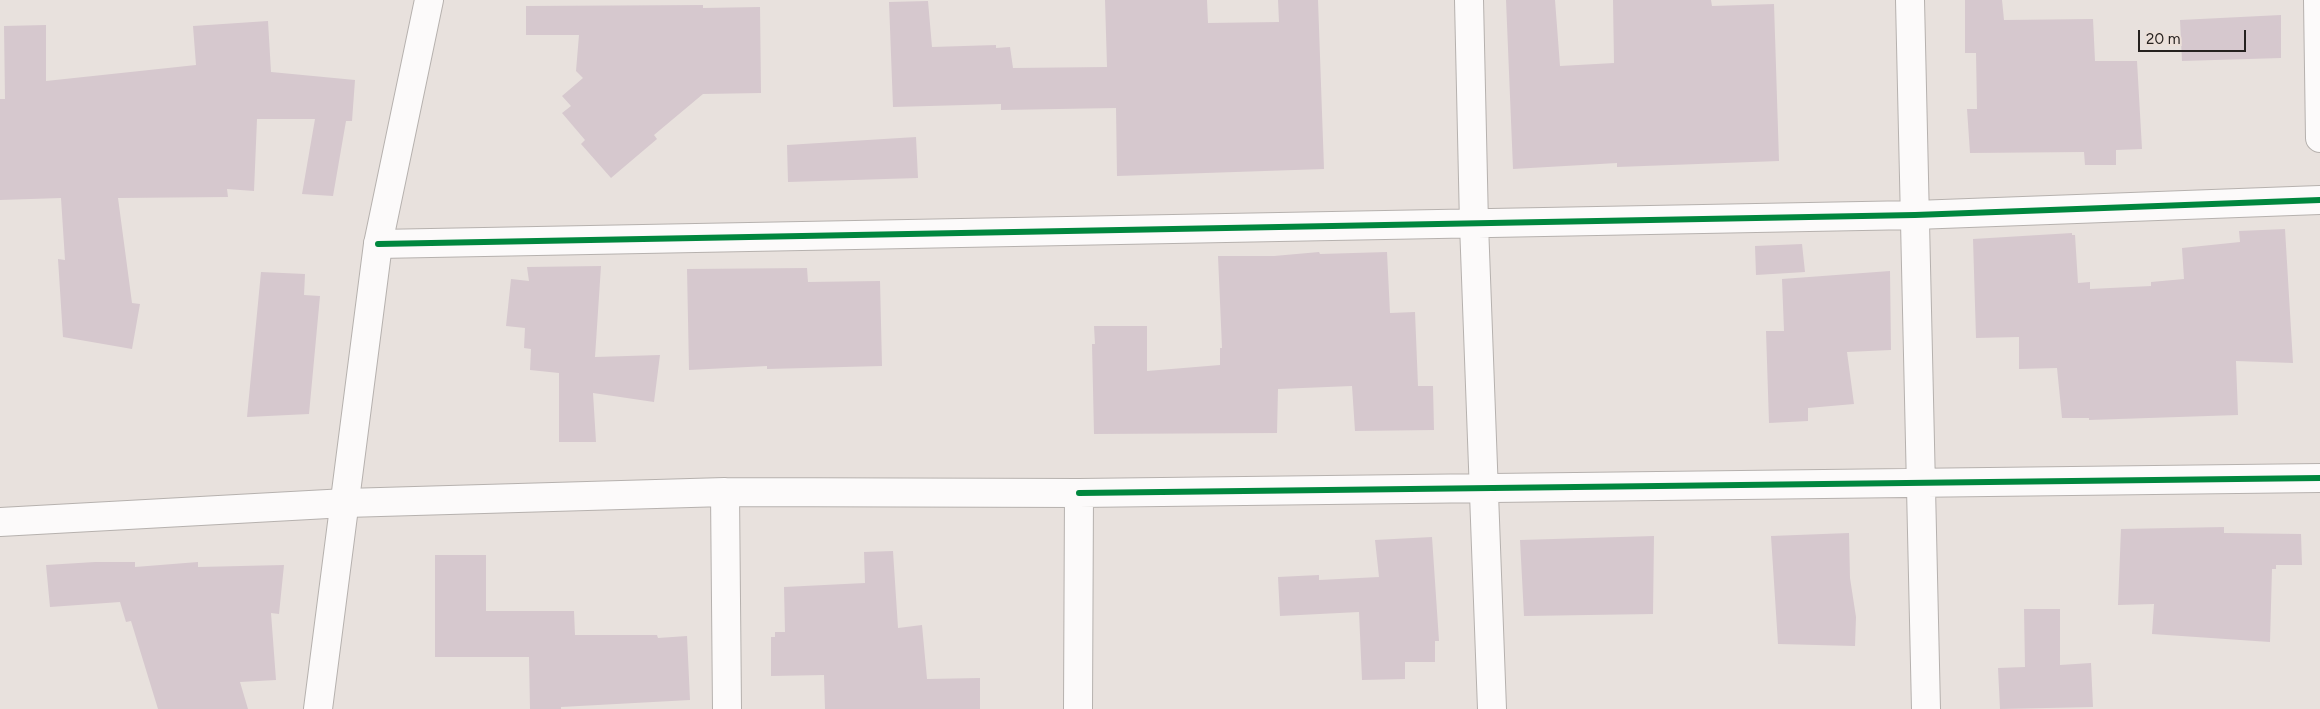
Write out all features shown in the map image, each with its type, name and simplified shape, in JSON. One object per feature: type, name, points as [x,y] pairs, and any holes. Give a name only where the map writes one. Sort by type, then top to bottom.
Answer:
[{"type":"street","points":[[318,709],[378,244],[429,0]]},
{"type":"street","points":[[1469,0],[1474,224],[1492,709]]},
{"type":"street","points":[[1910,0],[1926,709]]},
{"type":"street","points":[[2318,0],[2320,138]]},
{"type":"street","points":[[378,244],[1915,215],[2320,200]]},
{"type":"street","points":[[0,522],[346,503],[725,492],[1079,493],[1485,486],[2320,478]]},
{"type":"street","points":[[725,492],[727,709]]},
{"type":"street","points":[[1078,709],[1079,493]]},
{"type":"building","points":[[1105,0],[1207,0],[1208,23],[1279,22],[1278,0],[1318,0],[1324,169],[1117,176],[1116,108],[1001,110],[1001,104],[893,107],[889,2],[928,1],[932,47],[996,45],[996,48],[1010,47],[1013,68],[1107,67]]},
{"type":"building","points":[[1506,0],[1555,0],[1560,66],[1614,63],[1613,0],[1711,0],[1712,6],[1774,4],[1779,161],[1617,167],[1617,163],[1513,169]]},
{"type":"building","points":[[1965,0],[2002,0],[2004,20],[2093,19],[2095,61],[2137,61],[2142,149],[2116,150],[2116,165],[2085,165],[2084,152],[1970,153],[1967,109],[1977,109],[1976,53],[1965,53]]},
{"type":"building","points":[[703,5],[703,8],[760,7],[761,93],[703,94],[654,135],[657,139],[611,178],[581,144],[585,140],[562,113],[571,106],[562,96],[583,78],[576,71],[579,35],[526,35],[526,6]]},
{"type":"building","points":[[2281,15],[2281,58],[2182,61],[2180,20]]},
{"type":"building","points":[[268,21],[271,72],[355,80],[352,121],[346,121],[333,196],[302,194],[315,119],[257,119],[254,191],[227,189],[228,197],[118,198],[132,303],[140,304],[132,349],[63,337],[58,259],[65,260],[61,198],[0,200],[0,99],[5,99],[4,26],[46,25],[46,81],[196,65],[193,26]]},
{"type":"building","points":[[916,137],[918,178],[788,182],[787,145]]},
{"type":"building","points":[[2285,229],[2293,363],[2236,361],[2238,415],[2089,420],[2089,418],[2062,418],[2057,368],[2019,369],[2019,337],[1976,338],[1973,239],[2072,233],[2072,235],[2075,235],[2078,283],[2090,282],[2090,289],[2151,286],[2151,282],[2184,279],[2182,248],[2240,242],[2239,231]]},
{"type":"building","points":[[1802,244],[1805,272],[1756,275],[1755,246]]},
{"type":"building","points":[[1319,252],[1320,254],[1387,252],[1390,313],[1415,312],[1418,386],[1433,386],[1434,430],[1355,431],[1352,386],[1278,389],[1277,433],[1094,434],[1092,344],[1095,344],[1094,326],[1147,326],[1147,371],[1220,365],[1220,348],[1222,348],[1218,256],[1274,256]]},
{"type":"building","points":[[601,266],[595,357],[660,355],[654,402],[593,393],[596,442],[559,442],[559,373],[530,370],[531,349],[524,348],[525,328],[506,326],[511,279],[529,281],[527,267]]},
{"type":"building","points":[[807,268],[808,282],[880,281],[882,366],[767,369],[767,366],[689,370],[687,269]]},
{"type":"building","points":[[1890,271],[1891,350],[1847,352],[1854,404],[1808,408],[1808,421],[1769,423],[1766,331],[1784,331],[1782,279]]},
{"type":"building","points":[[261,272],[305,274],[304,295],[320,296],[309,414],[247,417]]},
{"type":"building","points":[[2224,527],[2224,533],[2301,534],[2302,565],[2276,565],[2276,569],[2272,569],[2270,642],[2152,634],[2154,604],[2118,605],[2121,529]]},
{"type":"building","points":[[1849,533],[1850,578],[1856,617],[1855,646],[1778,644],[1771,536]]},
{"type":"building","points":[[1654,536],[1653,614],[1524,616],[1520,540]]},
{"type":"building","points":[[1432,537],[1439,641],[1435,641],[1435,662],[1405,662],[1405,679],[1362,680],[1359,612],[1280,616],[1278,577],[1319,575],[1319,580],[1379,577],[1375,540]]},
{"type":"building","points":[[893,551],[898,628],[922,625],[927,679],[980,678],[980,709],[825,709],[824,675],[771,676],[771,637],[775,637],[775,632],[785,632],[784,587],[865,583],[864,552]]},
{"type":"building","points":[[435,555],[486,555],[486,611],[574,611],[575,635],[657,635],[658,638],[687,636],[690,700],[561,707],[561,709],[530,709],[529,657],[435,657]]},
{"type":"building","points":[[135,562],[135,567],[198,562],[198,567],[284,565],[279,614],[271,613],[276,680],[240,682],[248,709],[158,709],[131,621],[126,622],[120,602],[50,607],[46,565]]},
{"type":"building","points":[[2024,609],[2060,609],[2060,665],[2091,663],[2093,707],[2000,709],[1998,668],[2025,667]]},
{"type":"cycle path","points":[[378,244],[1915,215],[2320,200]]},
{"type":"cycle path","points":[[1079,493],[2320,478]]}]
